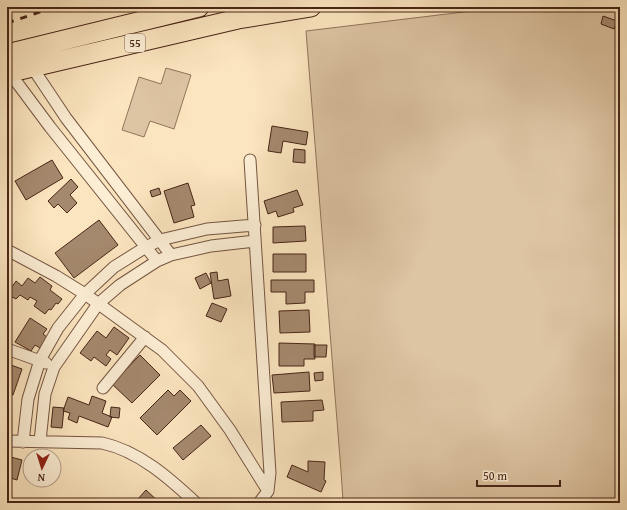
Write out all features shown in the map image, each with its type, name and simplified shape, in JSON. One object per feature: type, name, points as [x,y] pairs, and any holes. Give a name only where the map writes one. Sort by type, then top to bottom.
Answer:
[{"type":"highway","name":"55","points":[[8,67],[199,7]]},
{"type":"highway","name":"55","points":[[8,67],[32,67],[238,19],[311,7]]},
{"type":"street","points":[[8,67],[50,127],[157,261]]},
{"type":"street","points":[[32,67],[66,118],[171,255]]},
{"type":"street","points":[[84,169],[98,159]]},
{"type":"street","points":[[250,160],[270,473],[268,491],[259,503]]},
{"type":"street","points":[[23,442],[28,399],[40,360],[58,328],[85,294],[114,267],[160,240],[207,229],[255,225]]},
{"type":"street","points":[[40,441],[45,394],[54,367],[98,304],[120,285],[157,261],[171,255],[211,246],[255,241]]},
{"type":"street","points":[[7,250],[56,276],[85,294],[162,350],[198,386],[230,430],[268,491]]},
{"type":"street","points":[[103,388],[145,337]]},
{"type":"street","points":[[7,349],[40,360],[54,367]]},
{"type":"street","points":[[7,441],[102,443],[116,446],[130,453],[171,480],[196,503]]},
{"type":"shaded area","points":[[505,7],[620,7],[620,503],[345,503],[343,501],[306,31]]},
{"type":"shaded area","points":[[166,68],[191,75],[174,129],[150,121],[144,137],[122,130],[139,77],[161,84]]},
{"type":"building","points":[[603,16],[617,21],[614,29],[601,24]]},
{"type":"building","points":[[272,126],[308,132],[306,145],[283,141],[281,153],[268,151]]},
{"type":"building","points":[[294,149],[305,150],[305,163],[293,162]]},
{"type":"building","points":[[52,160],[63,178],[26,200],[15,181]]},
{"type":"building","points":[[71,179],[78,187],[70,195],[77,203],[67,213],[58,204],[54,208],[48,201]]},
{"type":"building","points":[[188,183],[195,205],[191,206],[194,217],[174,223],[164,191]]},
{"type":"building","points":[[159,188],[161,194],[152,197],[150,191]]},
{"type":"building","points":[[297,190],[303,205],[293,208],[294,212],[278,217],[276,211],[268,214],[264,201]]},
{"type":"building","points":[[99,220],[118,245],[74,278],[55,253]]},
{"type":"building","points":[[305,226],[306,241],[273,243],[273,227]]},
{"type":"building","points":[[273,254],[306,254],[306,272],[273,272]]},
{"type":"building","points":[[217,272],[218,281],[228,279],[231,296],[214,299],[210,273]]},
{"type":"building","points":[[206,273],[211,283],[200,289],[195,278]]},
{"type":"building","points":[[40,277],[52,286],[50,290],[62,299],[45,314],[34,306],[37,301],[30,297],[28,300],[20,295],[16,299],[12,297],[9,301],[7,299],[7,294],[16,281],[22,286],[28,278],[35,283]]},
{"type":"building","points":[[271,280],[314,280],[314,292],[305,292],[305,303],[286,304],[286,292],[271,292]]},
{"type":"building","points":[[212,303],[227,309],[221,322],[206,316]]},
{"type":"building","points":[[309,310],[310,332],[280,333],[279,311]]},
{"type":"building","points":[[30,318],[47,329],[43,334],[47,337],[40,348],[35,345],[31,351],[15,342]]},
{"type":"building","points":[[114,327],[129,338],[117,355],[110,350],[106,355],[111,359],[106,366],[94,357],[91,361],[80,353],[97,331],[106,338]]},
{"type":"building","points":[[279,343],[315,344],[315,359],[304,359],[304,366],[279,366]]},
{"type":"building","points":[[314,345],[327,345],[326,357],[314,357]]},
{"type":"building","points":[[140,355],[160,375],[132,403],[112,384]]},
{"type":"building","points":[[8,364],[22,369],[13,395],[7,393]]},
{"type":"building","points":[[309,372],[310,391],[274,393],[272,375]]},
{"type":"building","points":[[323,372],[323,380],[315,381],[314,373]]},
{"type":"building","points":[[168,390],[174,396],[180,390],[191,401],[157,435],[140,418]]},
{"type":"building","points":[[92,396],[106,401],[102,413],[112,417],[108,427],[79,416],[77,423],[68,419],[70,413],[63,411],[68,397],[89,405]]},
{"type":"building","points":[[322,400],[324,410],[313,411],[313,421],[282,422],[281,402]]},
{"type":"building","points":[[53,407],[64,408],[62,428],[51,427]]},
{"type":"building","points":[[111,407],[120,408],[119,418],[110,417]]},
{"type":"building","points":[[201,425],[211,436],[183,460],[173,448]]},
{"type":"building","points":[[7,456],[22,460],[17,480],[7,477]]},
{"type":"building","points":[[308,461],[325,462],[324,480],[326,481],[321,492],[287,477],[292,465],[308,472]]},
{"type":"building","points":[[146,490],[160,503],[141,503],[137,500]]},
{"type":"railway","points":[[7,23],[55,7]]}]
